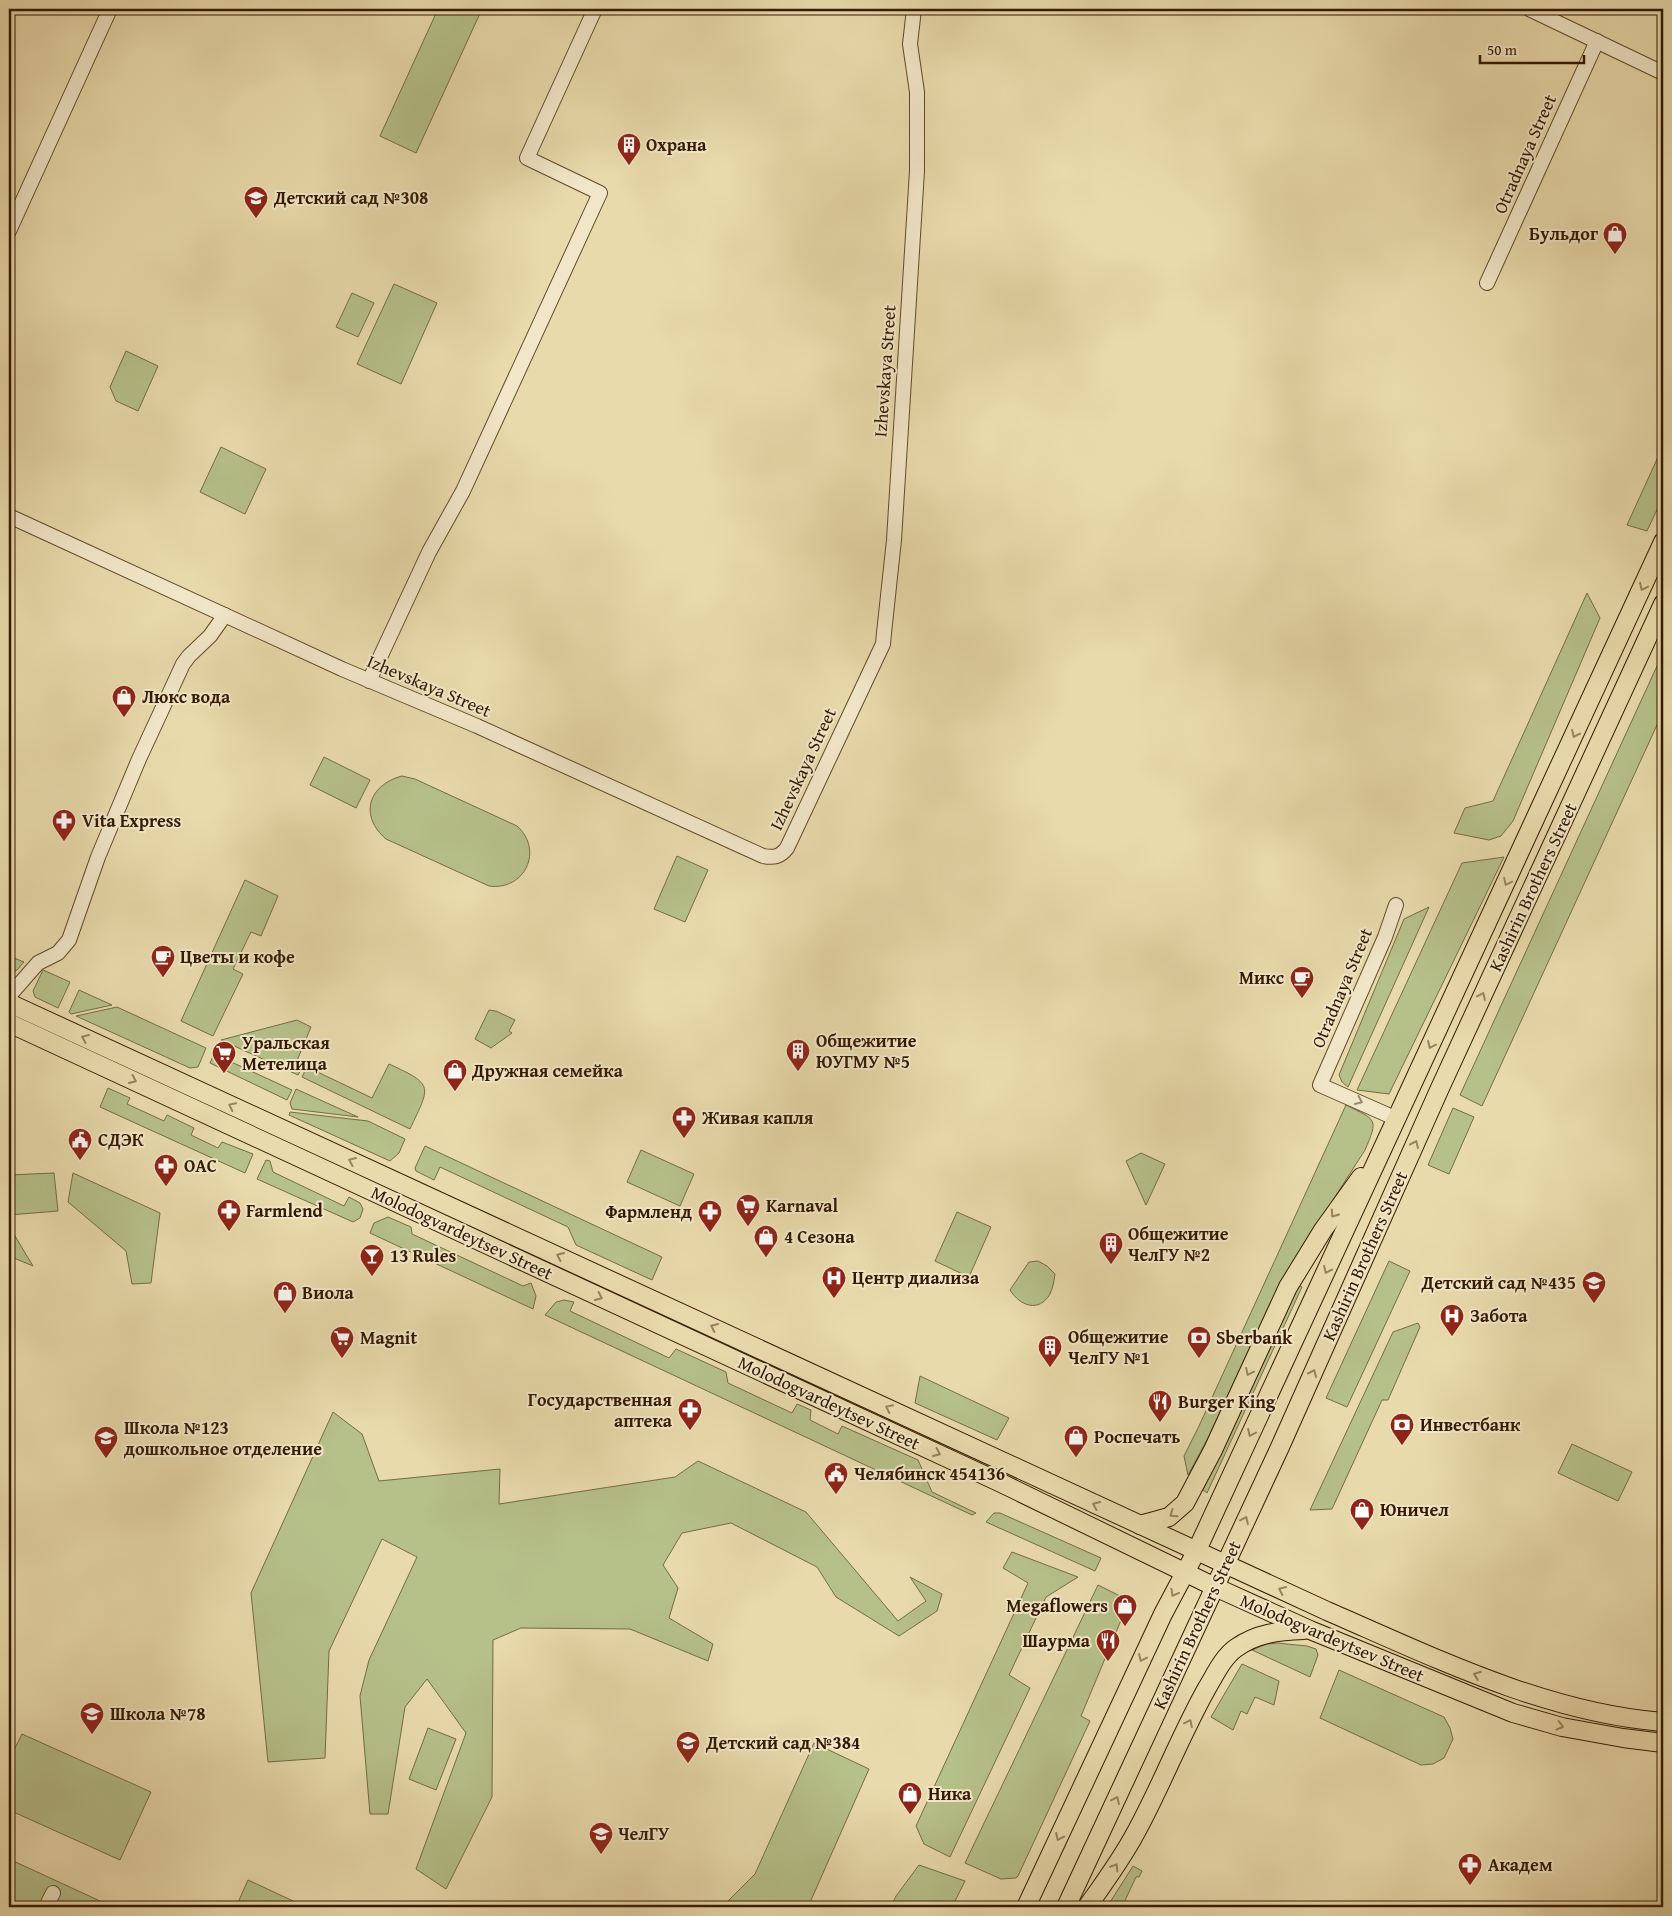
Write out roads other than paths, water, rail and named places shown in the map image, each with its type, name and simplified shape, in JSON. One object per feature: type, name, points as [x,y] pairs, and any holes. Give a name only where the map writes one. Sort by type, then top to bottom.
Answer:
[{"type":"main road","name":"Kashirin Brothers Street","points":[[1026,1907],[1162,1614],[1197,1550],[1663,542]]},
{"type":"main road","name":"Kashirin Brothers Street","points":[[1066,1907],[1280,1447],[1440,1088],[1663,604]]},
{"type":"main road","name":"Molodogvardeytsev Street","points":[[9,1003],[1197,1550],[1225,1565],[1462,1669],[1522,1692],[1619,1716],[1663,1722]]},
{"type":"main road","name":"Molodogvardeytsev Street","points":[[9,1023],[982,1474],[1215,1587],[1310,1630],[1513,1713],[1562,1727],[1663,1744]]},
{"type":"main road","points":[[1140,1525],[1169,1517],[1185,1503],[1213,1450],[1288,1288],[1323,1230],[1384,1146]]},
{"type":"main road","points":[[1087,1907],[1135,1834],[1190,1720],[1214,1676],[1228,1656],[1242,1644],[1268,1632],[1310,1630]]},
{"type":"main road","points":[[1513,1713],[1522,1692]]},
{"type":"street","points":[[9,231],[110,9]]},
{"type":"street","points":[[369,681],[429,552],[463,491],[600,193],[527,158],[595,9]]},
{"type":"street","name":"Izhevskaya Street","points":[[9,516],[369,681],[386,686],[478,726],[763,856],[776,857],[783,854],[879,652],[884,633],[894,540],[917,171],[916,92],[910,44],[914,9]]},
{"type":"street","points":[[1529,9],[1663,73]]},
{"type":"street","name":"Otradnaya Street","points":[[1487,283],[1597,41]]},
{"type":"street","points":[[9,996],[38,964],[58,953],[69,940],[98,857],[139,758],[184,664],[189,656],[210,636],[225,616]]},
{"type":"street","name":"Otradnaya Street","points":[[1396,905],[1385,937],[1320,1085],[1397,1119]]},
{"type":"street","points":[[46,1907],[53,1893]]},
{"type":"place","name":"Охрана","points":[[629,166]]},
{"type":"place","name":"Детский сад №308","points":[[256,219]]},
{"type":"place","name":"Бульдог","points":[[1615,255]]},
{"type":"place","name":"Люкс вода","points":[[124,718]]},
{"type":"place","name":"Vita Express","points":[[64,842]]},
{"type":"place","name":"Цветы и кофе","points":[[163,978]]},
{"type":"place","name":"Микс","points":[[1302,999]]},
{"type":"place","name":"Общежитие ЮУГМУ №5","points":[[798,1072]]},
{"type":"place","name":"Уральская Метелица","points":[[224,1074]]},
{"type":"place","name":"Дружная семейка","points":[[455,1092]]},
{"type":"place","name":"Живая капля","points":[[684,1139]]},
{"type":"place","name":"СДЭК","points":[[80,1161]]},
{"type":"place","name":"ОАС","points":[[166,1187]]},
{"type":"place","name":"Karnaval","points":[[748,1227]]},
{"type":"place","name":"Farmlend","points":[[229,1232]]},
{"type":"place","name":"Фармленд","points":[[710,1233]]},
{"type":"place","name":"4 Сезона","points":[[766,1258]]},
{"type":"place","name":"Общежитие ЧелГУ №2","points":[[1111,1265]]},
{"type":"place","name":"13 Rules","points":[[372,1277]]},
{"type":"place","name":"Центр диализа","points":[[834,1299]]},
{"type":"place","name":"Детский сад №435","points":[[1594,1304]]},
{"type":"place","name":"Виола","points":[[285,1314]]},
{"type":"place","name":"Забота","points":[[1452,1337]]},
{"type":"place","name":"Magnit","points":[[342,1359]]},
{"type":"place","name":"Sberbank","points":[[1199,1359]]},
{"type":"place","name":"Общежитие ЧелГУ №1","points":[[1050,1368]]},
{"type":"place","name":"Burger King","points":[[1160,1423]]},
{"type":"place","name":"Государственная аптека","points":[[690,1431]]},
{"type":"place","name":"Инвестбанк","points":[[1402,1446]]},
{"type":"place","name":"Роспечать","points":[[1076,1458]]},
{"type":"place","name":"Школа №123 дошкольное отделение","points":[[106,1459]]},
{"type":"place","name":"Челябинск 454136","points":[[836,1495]]},
{"type":"place","name":"Юничел","points":[[1362,1531]]},
{"type":"place","name":"Megaflowers","points":[[1125,1627]]},
{"type":"place","name":"Шаурма","points":[[1108,1662]]},
{"type":"place","name":"Школа №78","points":[[92,1735]]},
{"type":"place","name":"Детский сад №384","points":[[688,1764]]},
{"type":"place","name":"Ника","points":[[910,1815]]},
{"type":"place","name":"ЧелГУ","points":[[601,1855]]},
{"type":"place","name":"Академ","points":[[1470,1886]]}]
